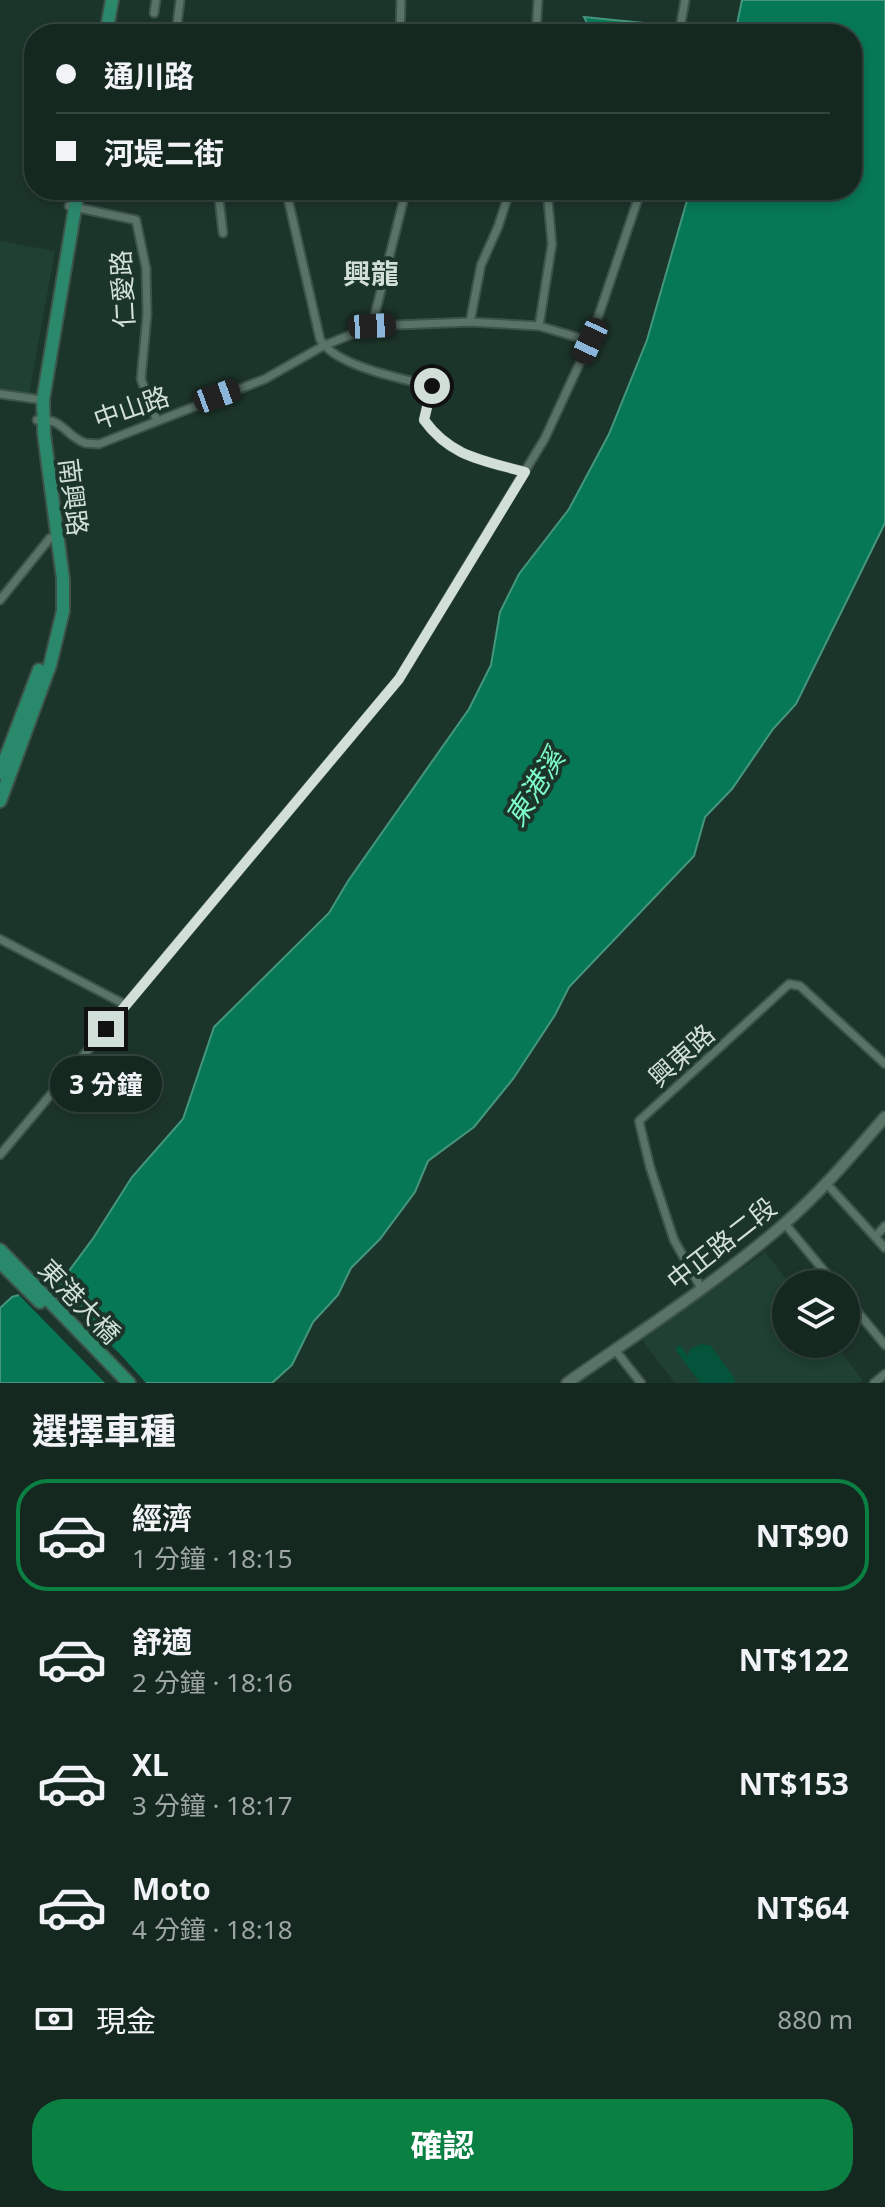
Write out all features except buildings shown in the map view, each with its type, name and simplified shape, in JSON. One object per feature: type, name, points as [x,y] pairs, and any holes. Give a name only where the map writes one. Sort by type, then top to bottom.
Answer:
[{"type":"main road","points":[[101,24],[105,0]]},
{"type":"main road","points":[[108,24],[112,0]]},
{"type":"main road","name":"南興路","points":[[0,801],[3,770],[59,635],[63,611],[63,579],[54,538],[39,400],[73,200]]},
{"type":"main road","name":"中正路二段","points":[[567,1383],[785,1224],[885,1117]]},
{"type":"main road","name":"東港大橋","points":[[0,1250],[129,1383]]},
{"type":"main road","name":"東港大橋","points":[[0,1262],[118,1383]]},
{"type":"street","points":[[154,13],[156,0]]},
{"type":"street","points":[[177,24],[180,0]]},
{"type":"street","points":[[400,24],[401,0]]},
{"type":"street","points":[[537,24],[538,0]]},
{"type":"street","points":[[681,24],[685,0]]},
{"type":"street","points":[[219,200],[223,233]]},
{"type":"street","points":[[288,200],[323,346],[328,352],[388,376],[432,386],[424,420],[442,441],[454,451],[525,472]]},
{"type":"street","points":[[372,326],[404,200]]},
{"type":"street","points":[[470,322],[481,265],[507,200]]},
{"type":"street","points":[[539,326],[552,244],[548,200]]},
{"type":"street","points":[[0,1155],[399,679],[545,438],[590,341],[638,200]]},
{"type":"street","name":"仁愛路","points":[[72,206],[136,220],[146,268],[147,315],[141,379],[157,421]]},
{"type":"street","name":"中山路","points":[[40,420],[60,423],[85,443],[99,444],[265,379],[323,346],[372,326],[470,322],[539,326],[590,341]]},
{"type":"street","points":[[0,394],[39,400]]},
{"type":"street","points":[[0,600],[54,538]]},
{"type":"street","points":[[0,939],[126,1005]]},
{"type":"street","name":"興東路","points":[[701,1288],[674,1240],[650,1167],[639,1121],[789,984],[800,986],[885,1064]]},
{"type":"street","points":[[826,1183],[885,1248]]},
{"type":"street","points":[[785,1224],[823,1270]]},
{"type":"street","points":[[875,1237],[885,1226]]},
{"type":"street","points":[[860,1315],[885,1345]]},
{"type":"street","points":[[615,1350],[641,1383]]},
{"type":"street","points":[[874,1383],[885,1374]]},
{"type":"shaded area","points":[[0,241],[55,251],[29,394],[0,389]]},
{"type":"shaded area","points":[[765,1252],[779,1270],[772,1270],[772,1358],[845,1358],[863,1380],[859,1383],[675,1383],[642,1340]]},
{"type":"shaded area","points":[[702,1344],[711,1346],[735,1379],[734,1383],[700,1383],[675,1349],[680,1345],[688,1356],[690,1349]]},
{"type":"water","name":"東港溪","points":[[742,0],[885,0],[885,523],[796,704],[773,729],[732,789],[705,817],[694,856],[569,987],[555,1015],[513,1079],[474,1127],[428,1161],[415,1192],[380,1239],[351,1268],[338,1295],[313,1322],[292,1365],[272,1383],[0,1383],[0,1308],[12,1297],[60,1283],[132,1177],[183,1119],[214,1027],[329,913],[348,881],[469,709],[491,665],[500,612],[519,574],[569,509],[609,434],[647,340],[687,200],[862,200],[862,24],[737,24]]},
{"type":"water","points":[[584,17],[653,24],[588,24]]},
{"type":"pier","points":[[47,1282],[146,1383],[105,1383],[16,1292]]},
{"type":"district","name":"興龍","points":[[371,273]]},
{"type":"route","points":[[106,1029],[399,679],[525,472],[454,451],[442,441],[424,420],[432,386]]}]
